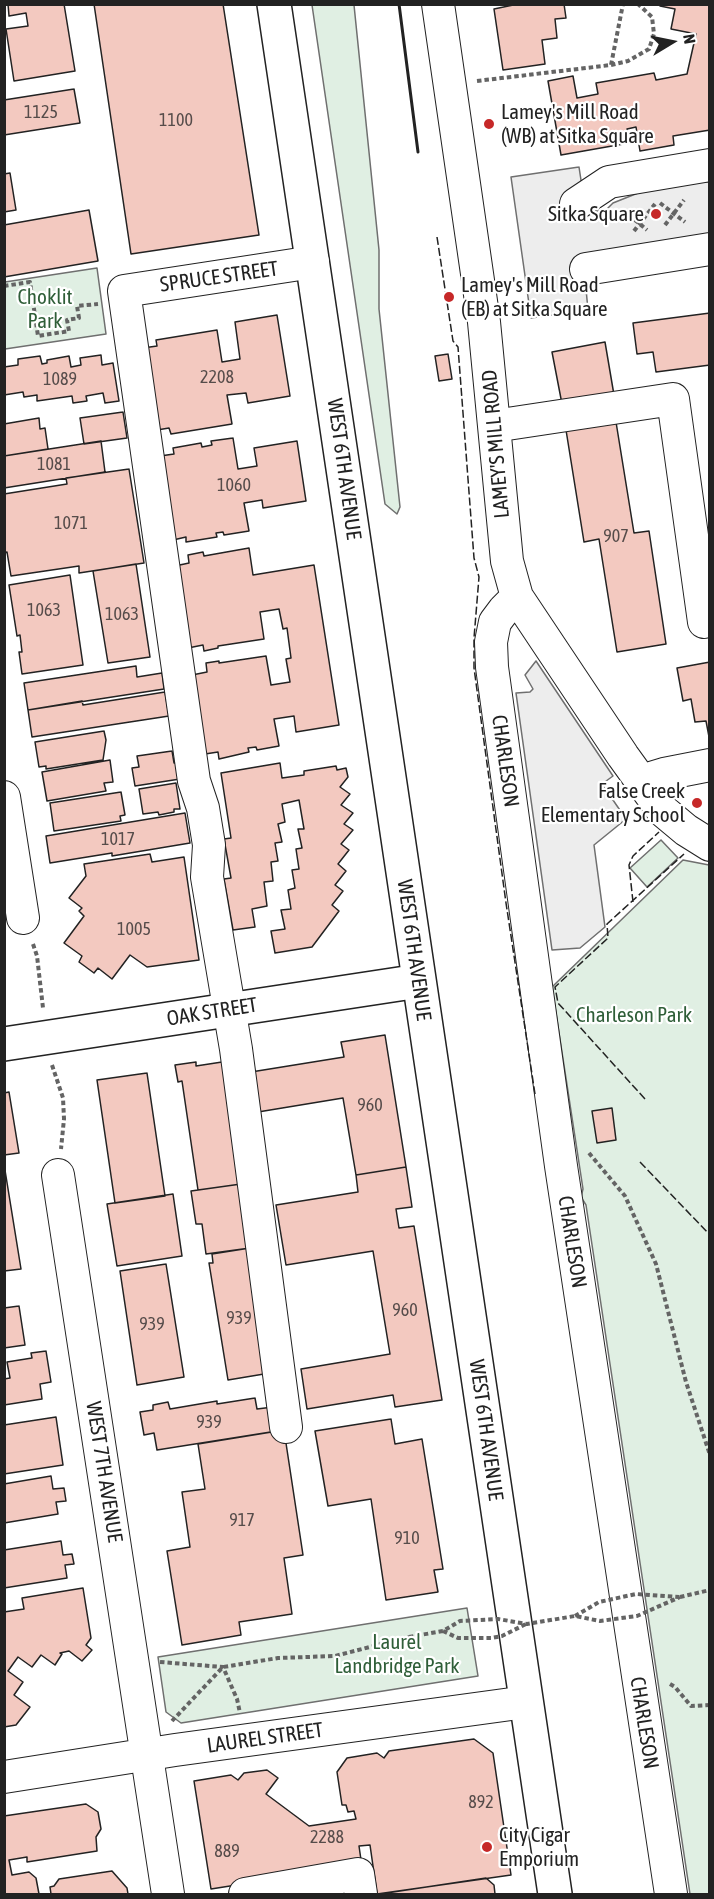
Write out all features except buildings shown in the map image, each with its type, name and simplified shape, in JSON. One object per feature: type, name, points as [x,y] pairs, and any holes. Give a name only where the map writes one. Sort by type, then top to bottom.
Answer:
[{"type":"main road","name":"WEST 6TH AVENUE","points":[[274,4],[555,1894]]},
{"type":"main road","name":"OAK STREET","points":[[4,1044],[419,981]]},
{"type":"street","name":"LAMEY'S MILL ROAD","points":[[438,4],[484,322],[507,561],[517,597],[662,810],[702,832]]},
{"type":"street","points":[[586,197],[609,182],[710,165]]},
{"type":"street","points":[[597,267],[684,242]]},
{"type":"street","name":"SPRUCE STREET","points":[[230,1008],[207,877],[209,845],[204,808],[194,781],[124,291],[313,262]]},
{"type":"street","points":[[494,426],[673,399],[704,622]]},
{"type":"street","name":"CHARLESON","points":[[517,597],[495,622],[491,642],[492,667],[561,1166],[671,1894]]},
{"type":"street","points":[[641,781],[710,765]]},
{"type":"street","points":[[4,797],[23,918]]},
{"type":"street","points":[[230,1008],[286,1427]]},
{"type":"street","name":"WEST 7TH AVENUE","points":[[58,1175],[168,1894]]},
{"type":"street","name":"LAUREL STREET","points":[[4,1777],[147,1754],[526,1702]]},
{"type":"street","points":[[245,1894],[358,1875],[361,1894]]},
{"type":"path","points":[[611,65],[623,4]]},
{"type":"path","points":[[470,81],[611,65],[628,61],[649,49],[654,34],[652,17],[638,4]]},
{"type":"path","points":[[674,214],[688,195]]},
{"type":"path","points":[[586,197],[639,224],[684,242]]},
{"type":"path","points":[[597,267],[639,224],[657,201],[674,214],[684,242]]},
{"type":"path","points":[[674,214],[684,242]]},
{"type":"path","points":[[4,286],[30,282],[38,336],[69,331],[67,320],[79,318],[77,306]]},
{"type":"path","points":[[23,918],[36,952],[43,1011]]},
{"type":"path","points":[[50,1058],[63,1098],[64,1119],[58,1175]]},
{"type":"path","points":[[588,1152],[625,1196],[656,1264],[686,1382],[710,1455]]},
{"type":"path","points":[[443,1631],[458,1638],[491,1638],[502,1636],[527,1624],[575,1616],[600,1621],[637,1616],[680,1597],[710,1590]]},
{"type":"path","points":[[575,1616],[599,1602],[636,1594],[680,1597]]},
{"type":"path","points":[[159,1662],[224,1667],[278,1658],[335,1656],[409,1637],[443,1631],[460,1621],[498,1619],[527,1624]]},
{"type":"path","points":[[224,1667],[237,1699]]},
{"type":"path","points":[[171,1722],[224,1667]]},
{"type":"path","points":[[638,1681],[659,1678],[675,1687],[691,1706],[710,1705]]},
{"type":"green space","points":[[312,5],[354,5],[379,250],[379,309],[400,507],[397,514],[385,504]]},
{"type":"green space","name":"Choklit Park","points":[[97,268],[106,334],[5,349],[5,282]]},
{"type":"green space","points":[[661,840],[678,858],[647,887],[630,868]]},
{"type":"green space","name":"Charleson Park","points":[[683,860],[709,865],[709,1894],[690,1894],[586,1205],[581,1197],[583,1189],[552,987]]},
{"type":"green space","name":"Laurel Landbridge Park","points":[[467,1608],[478,1676],[181,1723],[166,1712],[158,1657]]},
{"type":"shaded area","points":[[579,167],[586,213],[603,210],[604,212],[613,203],[643,191],[700,181],[709,182],[709,240],[594,271],[586,289],[588,310],[531,318],[511,177]]},
{"type":"shaded area","points":[[536,661],[613,776],[602,784],[626,819],[594,845],[605,927],[580,948],[552,950],[516,693],[530,692],[533,689],[525,675]]},
{"type":"fence","points":[[437,237],[453,341],[458,347],[474,558],[479,577],[474,668],[535,1094]]},
{"type":"fence","points":[[633,902],[629,865],[633,856],[659,832]]},
{"type":"fence","points":[[645,1099],[558,1003],[555,987],[608,938],[607,924],[684,854]]},
{"type":"fence","points":[[640,1162],[710,1235]]},
{"type":"wall","points":[[399,4],[418,152]]},
{"type":"place","name":"Lamey's Mill Road (WB) at Sitka Square","points":[[489,124]]},
{"type":"place","name":"Sitka Square","points":[[656,214]]},
{"type":"place","name":"Lamey's Mill Road (EB) at Sitka Square","points":[[449,297]]},
{"type":"place","name":"False Creek Elementary School","points":[[697,803]]},
{"type":"place","name":"City Cigar Emporium","points":[[487,1847]]}]
